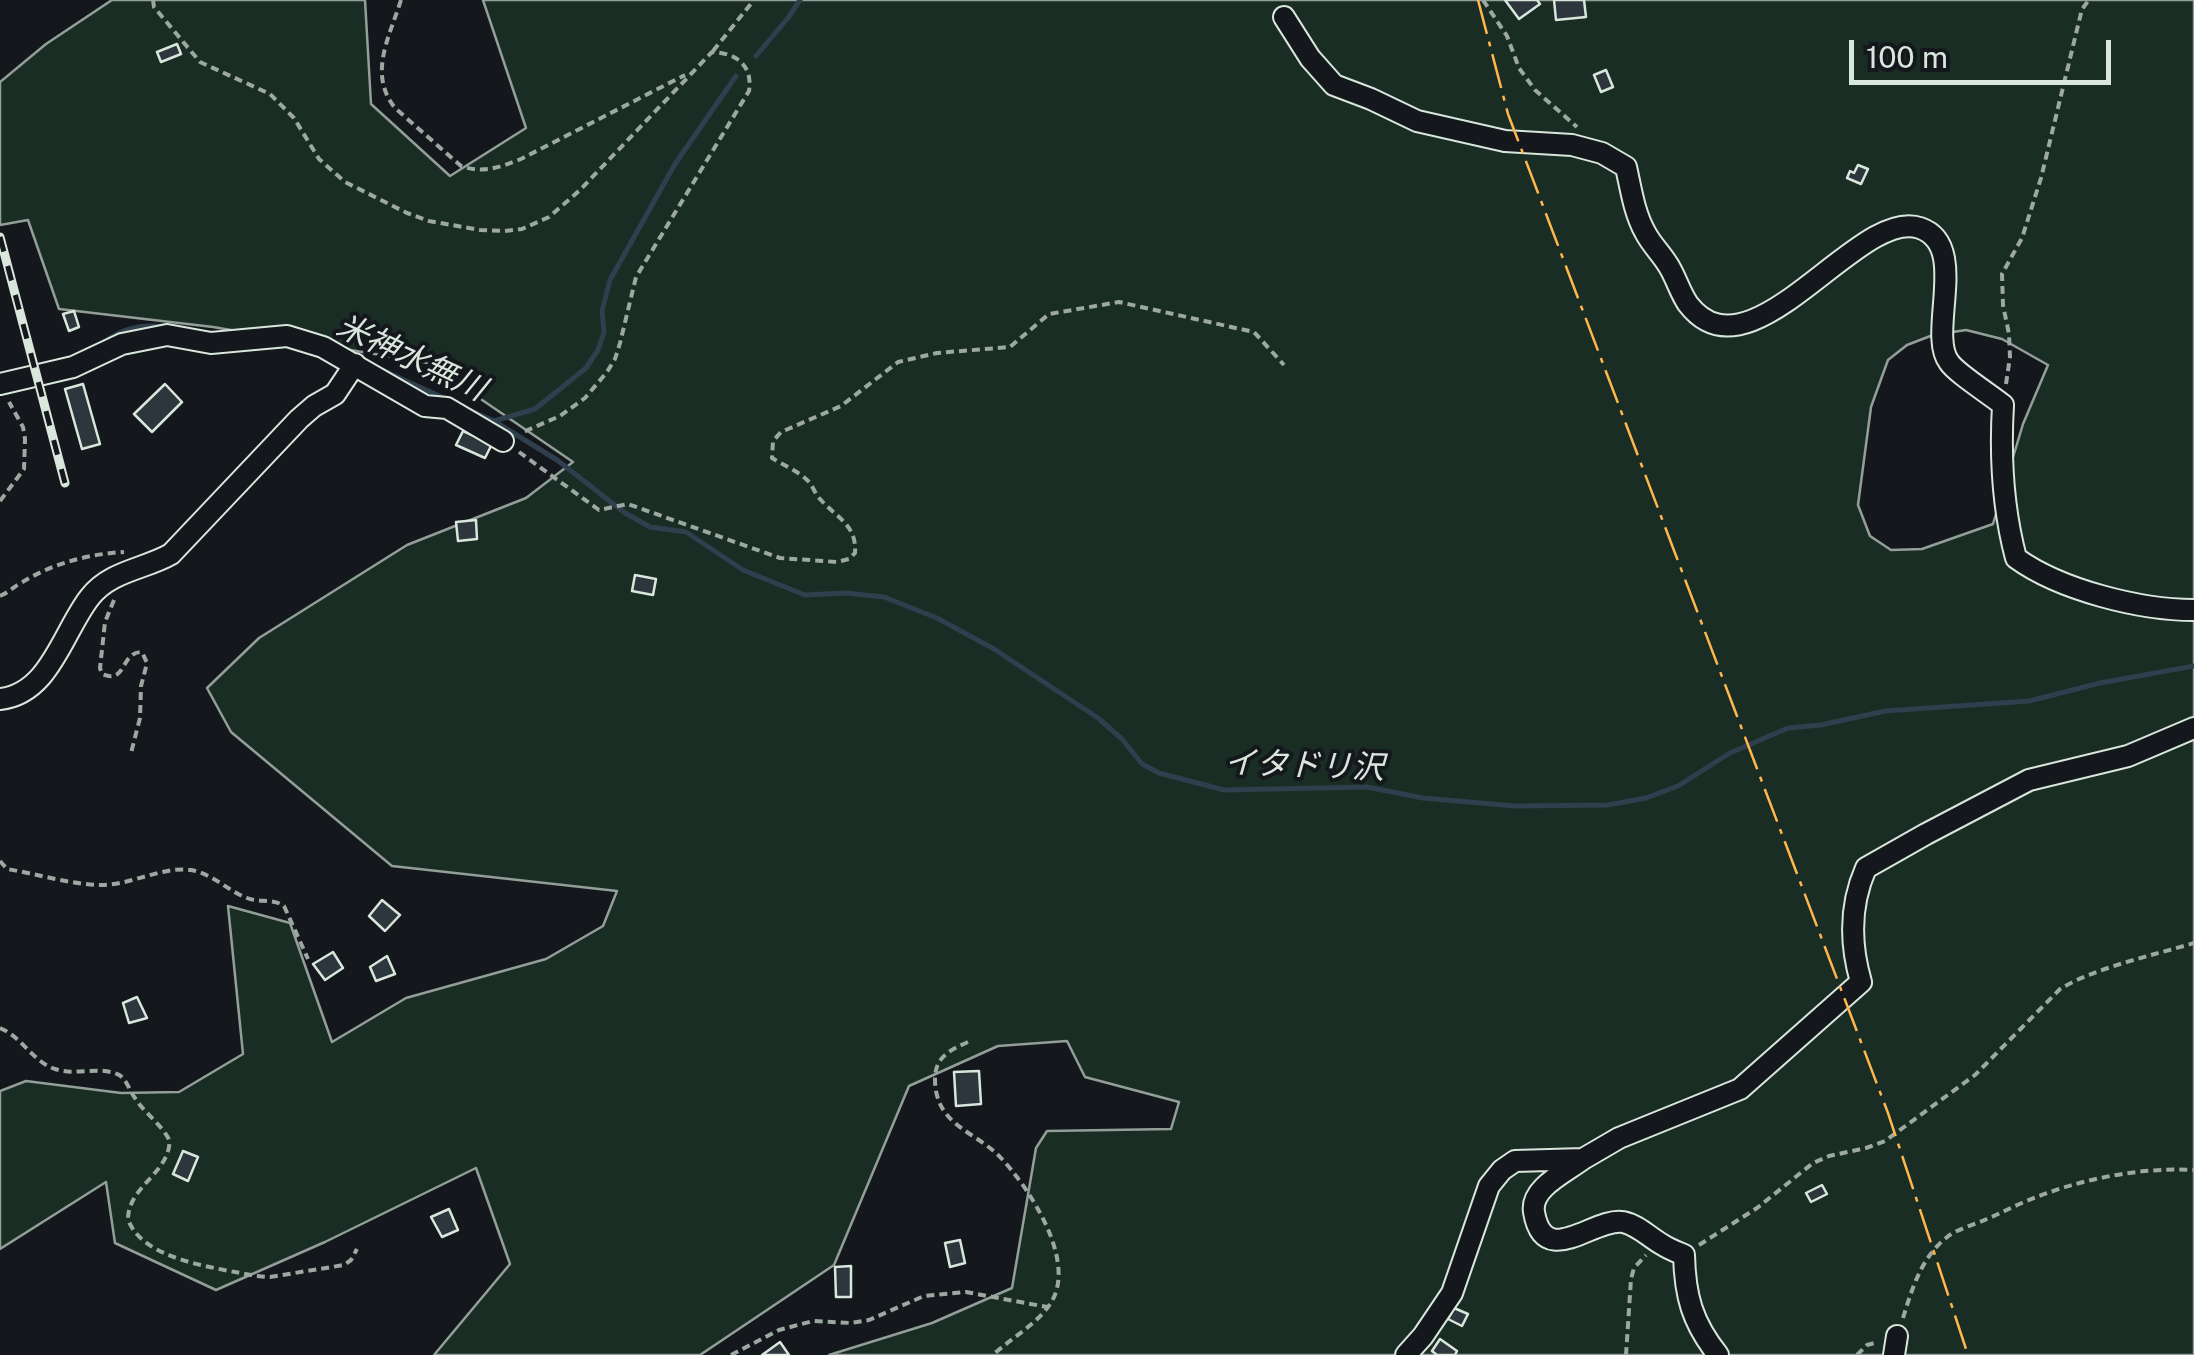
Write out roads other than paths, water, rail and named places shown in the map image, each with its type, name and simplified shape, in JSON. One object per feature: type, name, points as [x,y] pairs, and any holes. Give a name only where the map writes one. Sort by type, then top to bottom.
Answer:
[{"type":"street","points":[[1284,17],[1310,58],[1334,85],[1418,120],[1506,141],[1572,145],[1602,153],[1626,166],[1635,212],[1646,236],[1668,264],[1689,304],[1720,325],[1734,326],[1766,314],[1864,245],[1897,227],[1920,228],[1936,240],[1945,261],[1942,328],[1949,363],[2003,405],[2001,441],[2016,558],[2064,584],[2105,596],[2171,610],[2194,610]]},
{"type":"street","points":[[1,383],[73,367],[122,344],[167,335],[210,343],[286,336],[323,347],[425,406],[446,408],[503,440]]},
{"type":"street","points":[[0,699],[10,698],[40,678],[100,586],[172,554],[300,419],[335,394],[354,364]]},
{"type":"street","points":[[1718,1355],[1701,1334],[1690,1306],[1684,1255],[1626,1222],[1612,1222],[1568,1240],[1556,1240],[1538,1228],[1534,1197],[1583,1159],[1619,1138],[1740,1089],[1862,982],[1855,960],[1853,907],[1866,868],[2029,780],[2128,756],[2194,728]]},
{"type":"street","points":[[1406,1355],[1452,1292],[1489,1186],[1502,1170],[1515,1161],[1583,1159]]},
{"type":"waterway","name":"米神水無川","points":[[756,56],[800,0]]},
{"type":"waterway","name":"米神水無川","points":[[494,421],[535,409],[586,368],[604,332],[602,311],[610,280],[675,164],[736,76]]},
{"type":"waterway","name":"米神水無川","points":[[104,342],[132,328],[164,327]]},
{"type":"waterway","name":"米神水無川","points":[[380,369],[448,400]]},
{"type":"waterway","name":"イタドリ沢","points":[[467,409],[557,460],[625,513],[650,527],[686,532],[743,570],[805,595],[846,593],[884,597],[937,618],[994,649],[1098,718],[1142,764],[1159,773],[1224,790],[1367,787],[1423,798],[1515,806],[1608,805],[1646,798],[1678,786],[1730,753],[1788,728],[1885,711],[2029,701],[2194,666]]},
{"type":"railway","points":[[0,237],[65,483]]}]
